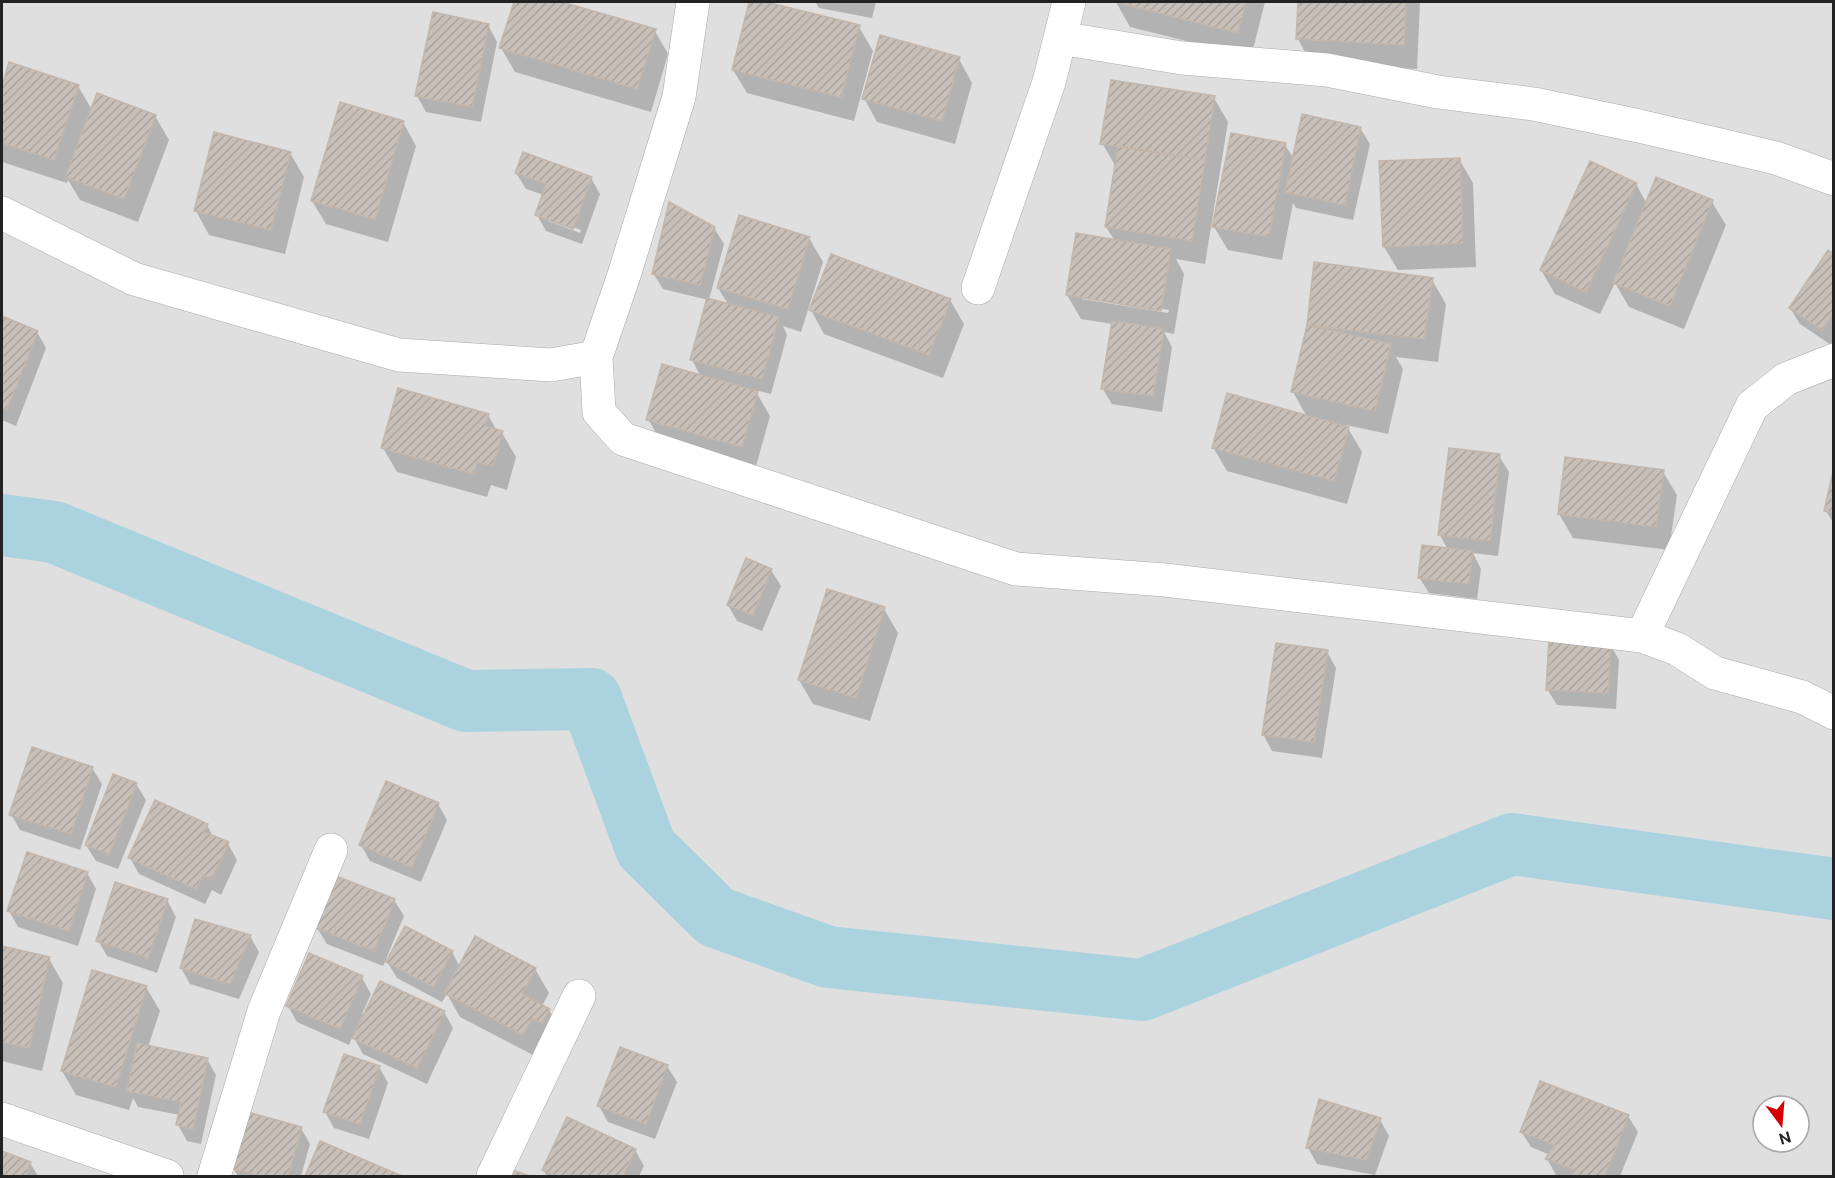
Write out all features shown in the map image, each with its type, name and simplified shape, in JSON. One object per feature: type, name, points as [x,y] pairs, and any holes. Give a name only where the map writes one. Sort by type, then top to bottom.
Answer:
[{"type":"street","points":[[693,2],[679,97],[596,357],[599,412],[623,439],[1016,568],[1165,580],[1642,636],[1677,649],[1714,673],[1802,697],[1833,713]]},
{"type":"street","points":[[978,288],[1049,82],[1069,2]]},
{"type":"street","points":[[1060,38],[1182,58],[1327,70],[1438,92],[1534,104],[1776,158],[1833,179]]},
{"type":"street","points":[[2,213],[134,279],[399,355],[551,365],[596,357]]},
{"type":"street","points":[[1642,636],[1752,406],[1786,379],[1833,360]]},
{"type":"street","points":[[214,1176],[264,1011],[331,850]]},
{"type":"street","points":[[493,1176],[579,996]]},
{"type":"street","points":[[2,1119],[167,1176]]},
{"type":"shaded area","points":[[2,2],[1833,2],[1833,1176],[2,1176]]},
{"type":"building","points":[[514,2],[562,2],[656,29],[637,89],[499,48]]},
{"type":"building","points":[[749,2],[766,2],[860,25],[841,97],[732,70]]},
{"type":"building","points":[[1115,2],[1246,2],[1238,33]]},
{"type":"building","points":[[1298,2],[1406,2],[1404,45],[1296,39]]},
{"type":"building","points":[[433,12],[489,24],[472,107],[415,96]]},
{"type":"building","points":[[880,35],[960,57],[942,121],[862,99]]},
{"type":"building","points":[[9,62],[79,85],[54,160],[2,143],[2,86]]},
{"type":"building","points":[[1111,80],[1215,96],[1205,160],[1100,144]]},
{"type":"building","points":[[97,93],[156,115],[124,199],[65,177]]},
{"type":"building","points":[[340,102],[404,121],[375,219],[311,201]]},
{"type":"building","points":[[1302,114],[1361,127],[1345,205],[1285,192]]},
{"type":"building","points":[[214,132],[291,152],[271,230],[194,211]]},
{"type":"building","points":[[1231,133],[1286,143],[1269,237],[1212,227]]},
{"type":"building","points":[[1118,146],[1205,160],[1192,241],[1105,227]]},
{"type":"building","points":[[523,152],[592,177],[573,229],[535,215],[546,184],[515,173]]},
{"type":"building","points":[[1460,158],[1463,243],[1383,247],[1379,161]]},
{"type":"building","points":[[1590,161],[1637,183],[1586,292],[1540,270]]},
{"type":"building","points":[[1656,177],[1713,200],[1670,306],[1613,283]]},
{"type":"building","points":[[669,202],[715,227],[700,285],[652,274]]},
{"type":"building","points":[[739,215],[810,237],[788,309],[717,288]]},
{"type":"building","points":[[1076,233],[1171,249],[1161,311],[1066,295]]},
{"type":"building","points":[[1828,250],[1834,254],[1834,313],[1822,330],[1789,308]]},
{"type":"building","points":[[831,254],[951,299],[929,355],[809,310]]},
{"type":"building","points":[[1314,262],[1433,278],[1424,339],[1307,325]]},
{"type":"building","points":[[707,298],[779,317],[762,379],[690,360]]},
{"type":"building","points":[[2,316],[38,331],[7,410],[2,408]]},
{"type":"building","points":[[1112,321],[1164,329],[1153,396],[1101,389]]},
{"type":"building","points":[[1307,325],[1391,344],[1375,411],[1291,392]]},
{"type":"building","points":[[662,364],[758,391],[742,447],[646,420]]},
{"type":"building","points":[[398,388],[489,414],[485,426],[503,431],[493,466],[477,462],[474,474],[381,448]]},
{"type":"building","points":[[1227,393],[1349,427],[1334,481],[1212,448]]},
{"type":"building","points":[[1449,448],[1500,454],[1490,541],[1438,535]]},
{"type":"building","points":[[1565,457],[1664,470],[1656,527],[1558,514]]},
{"type":"building","points":[[1834,467],[1834,513],[1824,511]]},
{"type":"building","points":[[1422,545],[1473,551],[1469,584],[1418,578]]},
{"type":"building","points":[[746,558],[772,569],[753,615],[727,605]]},
{"type":"building","points":[[827,589],[885,607],[856,698],[798,680]]},
{"type":"building","points":[[1549,639],[1611,642],[1608,693],[1546,690]]},
{"type":"building","points":[[1276,643],[1328,650],[1314,742],[1262,735]]},
{"type":"building","points":[[32,747],[93,767],[71,834],[9,815]]},
{"type":"building","points":[[113,774],[137,783],[109,854],[85,845]]},
{"type":"building","points":[[386,781],[439,803],[412,867],[359,845]]},
{"type":"building","points":[[155,800],[208,824],[204,832],[229,842],[212,879],[203,875],[196,889],[128,858]]},
{"type":"building","points":[[27,852],[88,872],[69,931],[7,911]]},
{"type":"building","points":[[336,876],[395,899],[374,951],[316,928]]},
{"type":"building","points":[[115,882],[168,899],[148,958],[96,941]]},
{"type":"building","points":[[195,919],[251,935],[230,984],[180,968]]},
{"type":"building","points":[[405,926],[453,951],[433,987],[386,962]]},
{"type":"building","points":[[475,936],[536,968],[522,994],[550,1009],[542,1023],[532,1018],[523,1035],[444,993]]},
{"type":"building","points":[[2,946],[50,957],[29,1048],[2,1042]]},
{"type":"building","points":[[309,953],[363,976],[340,1029],[286,1006]]},
{"type":"building","points":[[92,970],[147,986],[116,1087],[61,1071]]},
{"type":"building","points":[[380,981],[445,1011],[417,1068],[352,1038]]},
{"type":"building","points":[[137,1043],[208,1058],[193,1129],[176,1125],[181,1102],[127,1091]]},
{"type":"building","points":[[620,1047],[668,1065],[646,1124],[597,1106]]},
{"type":"building","points":[[344,1054],[380,1066],[360,1124],[323,1112]]},
{"type":"building","points":[[1540,1081],[1629,1115],[1605,1176],[1570,1176],[1573,1169],[1545,1159],[1555,1145],[1520,1132]]},
{"type":"building","points":[[1319,1099],[1381,1118],[1366,1160],[1306,1148]]},
{"type":"building","points":[[248,1112],[302,1127],[288,1176],[261,1176],[232,1169]]},
{"type":"building","points":[[567,1117],[636,1149],[623,1176],[556,1176],[542,1170]]},
{"type":"building","points":[[320,1141],[402,1176],[305,1176]]},
{"type":"building","points":[[2,1151],[31,1162],[26,1176],[2,1176]]},
{"type":"building","points":[[512,1170],[530,1176],[509,1176]]},
{"type":"waterway","points":[[2,525],[54,532],[466,701],[591,699],[646,848],[716,917],[828,957],[1142,990],[1512,844],[1834,889]]}]
